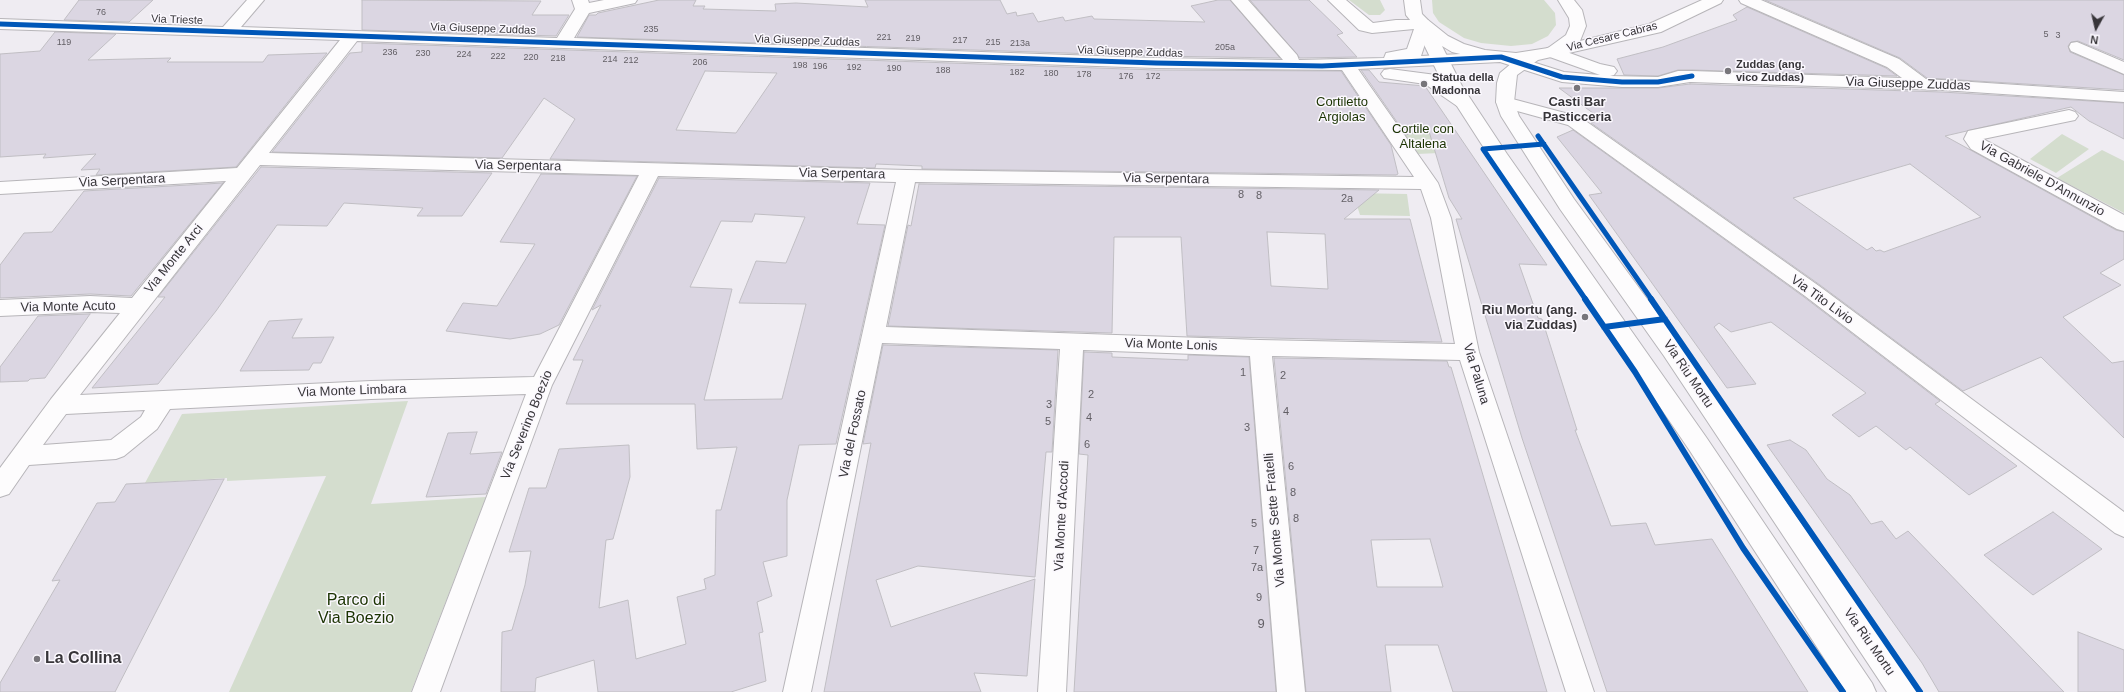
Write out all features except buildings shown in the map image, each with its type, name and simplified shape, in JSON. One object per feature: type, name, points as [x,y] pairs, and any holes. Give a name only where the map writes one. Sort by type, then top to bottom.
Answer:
[{"type":"street","points":[[228,31],[256,0]]},
{"type":"street","points":[[563,42],[582,4],[629,0]]},
{"type":"street","points":[[1239,0],[1291,59]]},
{"type":"street","points":[[1336,0],[1365,26],[1372,28],[1422,25],[1442,40],[1458,48],[1517,59]]},
{"type":"street","points":[[1553,52],[1570,42],[1577,31],[1577,18],[1574,10],[1566,0]]},
{"type":"street","name":"Via Cesare Cabras","points":[[1517,59],[1656,28],[1714,0]]},
{"type":"street","points":[[1747,0],[1893,63],[1921,84]]},
{"type":"street","points":[[1410,2],[1414,15],[1422,25],[1453,86],[1463,102],[1698,444],[1862,692]]},
{"type":"street","name":"Via Trieste","points":[[0,24],[353,35]]},
{"type":"street","name":"Via Giuseppe Zuddas","points":[[1260,65],[1291,59],[1372,58],[1408,55],[1414,53],[1422,25]]},
{"type":"street","points":[[1382,27],[1393,44]]},
{"type":"street","name":"Via Giuseppe Zuddas","points":[[353,35],[1140,63],[1322,66],[1441,60]]},
{"type":"street","name":"Via Monte Arci","points":[[0,487],[59,404],[353,35]]},
{"type":"street","points":[[2077,47],[2124,69]]},
{"type":"street","name":"Via Giuseppe Zuddas","points":[[1553,52],[1596,70],[1633,74],[1921,84],[2046,90],[2124,97]]},
{"type":"street","points":[[1441,60],[1517,59]]},
{"type":"street","name":"Via Giuseppe Zuddas","points":[[1517,59],[1562,77],[1622,82],[1658,82],[1692,76]]},
{"type":"street","name":"Via Riu Mortu","points":[[1517,59],[1509,73],[1506,83],[1505,102],[1510,116],[1567,204],[1672,350],[1785,520],[1903,692]]},
{"type":"street","name":"Via Giuseppe Zuddas","points":[[1322,66],[1350,71],[1430,79],[1463,102]]},
{"type":"street","name":"Via Paluna","points":[[1350,71],[1428,183],[1441,218],[1468,352],[1580,692]]},
{"type":"street","name":"Via Gabriele D'Annunzio","points":[[2046,90],[2069,116],[1976,135],[1973,139],[1978,145],[2124,224]]},
{"type":"street","name":"Via Tito Livio","points":[[1505,102],[1574,121],[1812,291],[2124,526]]},
{"type":"street","name":"Via Serpentara","points":[[0,188],[250,166],[652,170],[907,176],[1428,183]]},
{"type":"street","name":"Via Severino Boezio","points":[[426,692],[541,385],[652,170]]},
{"type":"street","name":"Via del Fossato","points":[[797,692],[875,335],[907,176]]},
{"type":"street","name":"Via Monte Acuto","points":[[0,308],[90,304],[137,306]]},
{"type":"street","name":"Via Monte Lonis","points":[[875,335],[1260,348],[1468,352]]},
{"type":"street","name":"Via Monte d'Accodi","points":[[1052,692],[1072,341]]},
{"type":"street","name":"Via Monte Sette Fratelli","points":[[1260,348],[1291,692]]},
{"type":"street","name":"Via Monte Limbara","points":[[59,404],[372,390],[541,385]]},
{"type":"street","points":[[22,456],[116,449],[149,423],[163,400]]},
{"type":"green space","points":[[1349,0],[1380,0],[1385,10],[1380,15],[1369,15]]},
{"type":"green space","points":[[1432,0],[1544,0],[1555,13],[1556,25],[1548,36],[1532,44],[1511,46],[1481,43],[1464,38],[1439,22],[1433,13]]},
{"type":"green space","name":"Cortile con Altalena","points":[[1430,119],[1439,153],[1417,154],[1391,123]]},
{"type":"green space","points":[[2062,134],[2089,149],[2056,173],[2030,159]]},
{"type":"green space","points":[[2102,150],[2124,161],[2124,213],[2057,178]]},
{"type":"green space","points":[[1353,193],[1407,194],[1410,216],[1360,215]]},
{"type":"green space","name":"Parco di Via Boezio","points":[[408,401],[371,504],[486,497],[411,692],[229,692],[326,476],[227,481],[227,478],[145,483],[182,414]]},
{"type":"cycle path","points":[[0,24],[1156,63],[1322,66],[1501,57],[1562,77],[1622,82],[1658,82],[1692,76]]},
{"type":"cycle path","points":[[1538,136],[1713,388],[1920,692]]},
{"type":"cycle path","points":[[1544,144],[1483,149],[1635,372],[1743,548],[1843,692]]},
{"type":"cycle path","points":[[1604,327],[1665,319]]},
{"type":"place","name":"Zuddas (ang. vico Zuddas)","points":[[1728,71]]},
{"type":"place","name":"Statua della Madonna","points":[[1424,84]]},
{"type":"place","name":"Casti Bar Pasticceria","points":[[1577,88]]},
{"type":"place","name":"Riu Mortu (ang. via Zuddas)","points":[[1585,317]]},
{"type":"place","name":"La Collina","points":[[37,659]]},
{"type":"park label","name":"Cortiletto Argiolas","points":[[1342,110]]}]
